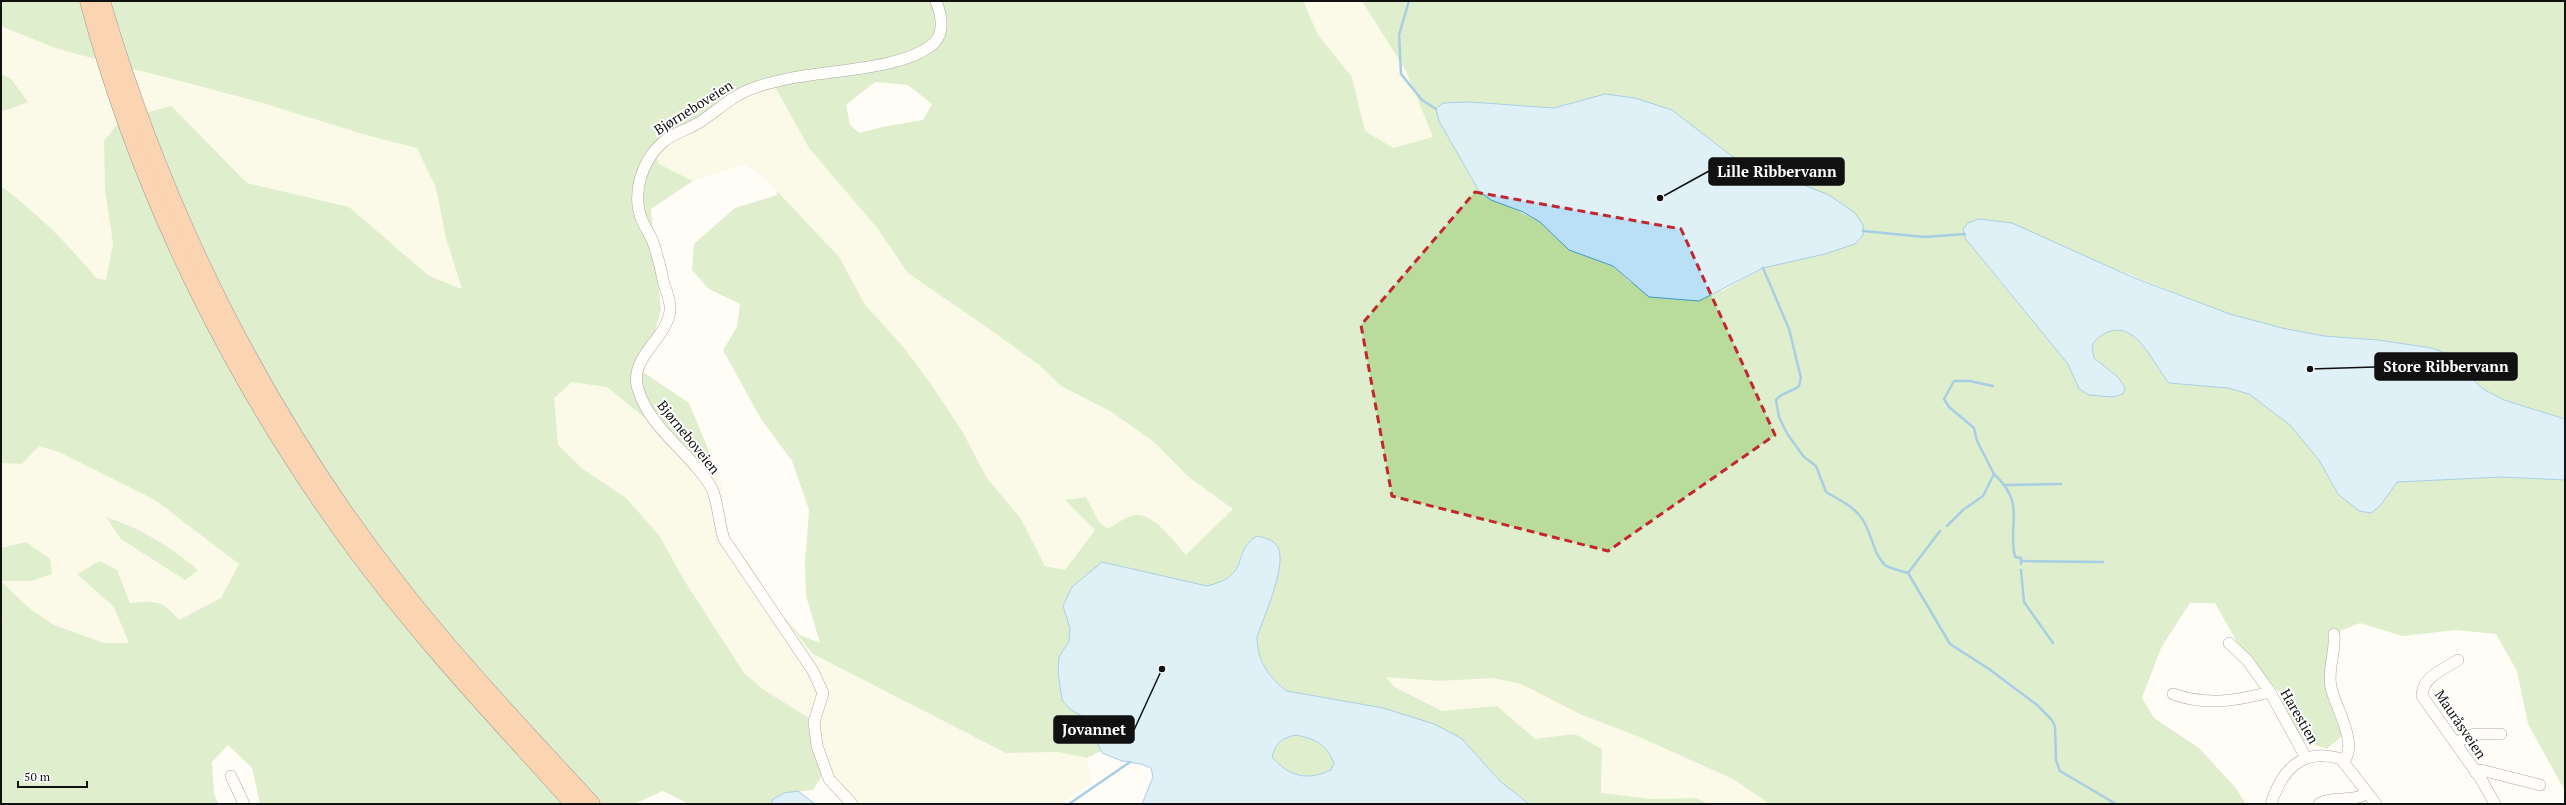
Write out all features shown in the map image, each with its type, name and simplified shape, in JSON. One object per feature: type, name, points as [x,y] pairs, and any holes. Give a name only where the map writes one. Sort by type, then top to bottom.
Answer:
[{"type":"highway","points":[[88,1],[119,99],[158,202],[204,302],[267,417],[331,515],[398,606],[466,686],[573,804]]},
{"type":"highway","points":[[102,1],[143,127],[184,228],[230,323],[297,439],[362,535],[428,621],[592,804]]},
{"type":"street","name":"Bjørneboveien","points":[[852,804],[829,779],[816,746],[814,722],[823,693],[813,671],[724,539],[719,524],[713,491],[697,468],[660,426],[641,399],[636,385],[637,371],[641,360],[661,332],[670,311],[656,252],[638,208],[639,182],[649,159],[662,143],[678,131],[699,123],[733,98],[788,79],[852,69],[922,52],[936,41],[940,32],[941,14],[936,1]]},
{"type":"street","points":[[2334,634],[2330,687],[2345,726],[2348,742],[2346,759],[2343,762]]},
{"type":"street","points":[[2229,643],[2247,660],[2270,692]]},
{"type":"street","name":"Mauråsveien","points":[[2458,660],[2430,678],[2422,691],[2424,702],[2476,773],[2495,804]]},
{"type":"street","name":"Harestien","points":[[2173,694],[2188,699],[2209,702],[2246,698],[2270,692],[2306,758]]},
{"type":"street","points":[[2457,746],[2459,741],[2474,734],[2501,734]]},
{"type":"street","points":[[2272,804],[2275,791],[2295,762],[2318,754],[2331,756],[2343,762],[2376,804]]},
{"type":"street","name":"Mauråsveien","points":[[2476,773],[2481,770],[2540,785]]},
{"type":"street","points":[[231,776],[235,789],[244,804]]},
{"type":"street","points":[[2319,804],[2330,799],[2363,796],[2367,793]]},
{"type":"highlighted area","points":[[1475,192],[1681,229],[1775,435],[1608,551],[1392,496],[1361,325]]},
{"type":"shaded area","points":[[1303,1],[1362,1],[1406,71],[1433,138],[1393,148],[1365,131],[1352,77],[1318,35]]},
{"type":"shaded area","points":[[1,26],[164,78],[266,104],[366,135],[417,148],[436,188],[446,238],[463,289],[429,276],[349,207],[247,183],[171,106],[104,141],[105,191],[113,243],[106,280],[96,278],[75,252],[36,213],[1,186],[1,112],[27,102],[11,79],[1,74]]},
{"type":"shaded area","points":[[774,85],[809,148],[878,229],[908,273],[1039,365],[1061,386],[1110,411],[1153,441],[1190,478],[1233,509],[1186,556],[1158,525],[1139,515],[1130,517],[1108,529],[1099,522],[1086,497],[1065,500],[1095,530],[1065,570],[1045,566],[1021,519],[987,478],[962,431],[901,344],[865,305],[840,258],[766,179],[744,164],[693,181],[659,164],[654,151],[739,95]]},
{"type":"shaded area","points":[[572,382],[607,387],[722,483],[724,536],[751,566],[776,608],[813,654],[1006,753],[1058,752],[1087,758],[1091,782],[1061,804],[854,804],[764,690],[744,673],[684,580],[659,535],[626,498],[583,469],[558,445],[554,398]]},
{"type":"shaded area","points":[[39,446],[59,452],[155,500],[239,564],[221,598],[179,620],[169,607],[156,601],[130,603],[117,570],[77,574],[114,607],[130,643],[104,643],[54,625],[30,609],[1,581],[31,581],[52,574],[26,542],[1,548],[1,463],[22,464]],"holes":[[[120,536],[178,553],[198,570],[136,549],[121,539]]]},
{"type":"shaded area","points":[[1386,676],[1439,681],[1492,678],[1521,684],[1582,715],[1637,736],[1733,779],[1771,804],[1709,804],[1696,798],[1652,799],[1601,793],[1602,749],[1575,734],[1535,739],[1497,706],[1442,711],[1393,686]]},
{"type":"green space","points":[[1,1],[1303,1],[1318,35],[1352,77],[1365,131],[1393,148],[1433,137],[1406,71],[1362,1],[2565,1],[2565,419],[2504,400],[2483,389],[2445,353],[2432,348],[2378,340],[2324,336],[2282,328],[2230,314],[2102,264],[1963,229],[1965,238],[2068,364],[2079,389],[2123,394],[2125,388],[2118,377],[2094,358],[2092,345],[2098,337],[2108,332],[2118,330],[2128,333],[2136,338],[2144,347],[2169,383],[2228,388],[2249,394],[2290,425],[2319,460],[2338,494],[2359,511],[2371,513],[2380,506],[2397,482],[2501,477],[2565,480],[2565,791],[2528,724],[2517,671],[2496,634],[2456,630],[2402,636],[2360,623],[2340,631],[2333,682],[2342,736],[2327,749],[2301,740],[2278,691],[2242,651],[2215,603],[2190,603],[2161,648],[2142,698],[2154,718],[2199,748],[2235,787],[2246,804],[1770,804],[1733,779],[1637,736],[1582,715],[1521,684],[1492,678],[1439,681],[1386,677],[1393,686],[1442,711],[1497,706],[1535,739],[1575,734],[1602,749],[1601,793],[1652,799],[1696,798],[1709,804],[1529,804],[1500,781],[1461,738],[1383,708],[1287,691],[1281,686],[1265,668],[1259,654],[1257,637],[1277,581],[1280,559],[1279,550],[1274,542],[1257,536],[1249,542],[1244,549],[1236,570],[1230,576],[1207,586],[1102,562],[1072,587],[1063,606],[1070,628],[1069,641],[1059,657],[1058,672],[1062,700],[1071,710],[1086,718],[1101,751],[1087,758],[1058,752],[1006,753],[813,654],[779,612],[800,635],[820,643],[806,596],[805,562],[809,510],[792,461],[761,419],[723,350],[737,327],[740,304],[709,289],[692,270],[694,244],[735,208],[777,195],[776,190],[840,258],[865,305],[901,344],[933,387],[962,431],[987,478],[1021,519],[1045,566],[1065,570],[1095,530],[1065,500],[1086,497],[1099,522],[1108,529],[1131,516],[1139,515],[1146,517],[1165,531],[1186,555],[1233,509],[1190,478],[1153,441],[1110,411],[1061,386],[1039,365],[908,273],[878,229],[809,148],[774,85],[739,95],[654,151],[659,164],[693,181],[651,209],[661,310],[643,372],[689,403],[708,449],[713,474],[607,387],[572,382],[554,398],[558,445],[583,469],[626,498],[659,535],[684,580],[744,673],[764,690],[809,718],[826,769],[813,790],[784,793],[772,800],[772,804],[689,804],[663,791],[634,804],[260,804],[252,768],[228,745],[212,762],[214,794],[219,804],[1,804],[1,623],[3,622],[1,618],[1,581],[30,609],[54,625],[104,643],[129,643],[114,607],[77,574],[100,561],[117,570],[130,603],[158,603],[168,608],[179,620],[221,598],[239,564],[155,500],[59,452],[39,446],[22,464],[1,463],[1,186],[52,229],[96,278],[106,280],[113,243],[105,191],[104,141],[121,120],[171,106],[247,183],[349,207],[429,276],[462,289],[446,238],[436,188],[417,148],[366,135],[266,104],[58,49],[1,26]],"holes":[[[875,82],[908,85],[932,104],[923,120],[887,126],[859,133],[850,125],[846,105]],[[1605,94],[1672,110],[1733,157],[1778,177],[1863,225],[1863,235],[1763,268],[1722,291],[1630,282],[1613,266],[1569,250],[1540,222],[1479,191],[1439,121],[1443,103],[1470,102],[1554,108]]]},
{"type":"green space","points":[[1,74],[11,79],[28,102],[1,112]]},
{"type":"green space","points":[[106,517],[143,532],[177,553],[198,570],[185,580],[121,539]]},
{"type":"green space","points":[[26,542],[50,559],[52,574],[31,581],[1,581],[1,548]]},
{"type":"green space","points":[[1296,735],[1309,738],[1319,743],[1327,751],[1334,763],[1331,771],[1306,776],[1299,775],[1285,769],[1272,757],[1275,748],[1283,739]]},
{"type":"water","points":[[1605,94],[1635,98],[1672,110],[1733,157],[1829,195],[1855,213],[1863,225],[1863,235],[1855,244],[1825,254],[1763,268],[1699,301],[1649,297],[1613,266],[1569,250],[1540,222],[1523,212],[1491,200],[1479,191],[1439,121],[1436,109],[1443,103],[1470,102],[1554,108]]},
{"type":"water","points":[[1979,219],[2012,223],[2132,277],[2230,314],[2282,328],[2324,336],[2378,340],[2432,348],[2445,353],[2483,389],[2504,400],[2565,419],[2565,480],[2501,477],[2397,482],[2380,506],[2371,513],[2359,511],[2338,494],[2319,460],[2290,425],[2249,394],[2228,388],[2169,383],[2151,356],[2136,338],[2128,333],[2118,330],[2108,332],[2100,336],[2092,346],[2094,358],[2118,377],[2125,388],[2123,394],[2113,397],[2089,395],[2079,389],[2068,364],[1965,238],[1963,229],[1968,223]]},
{"type":"water","points":[[1257,536],[1274,542],[1279,550],[1280,559],[1277,581],[1257,637],[1259,654],[1265,668],[1281,686],[1287,691],[1383,708],[1434,724],[1461,738],[1500,781],[1529,804],[1142,804],[1153,777],[1151,768],[1141,764],[1122,761],[1102,753],[1086,718],[1071,710],[1062,700],[1058,672],[1059,657],[1069,641],[1070,628],[1063,606],[1072,587],[1102,562],[1207,586],[1221,581],[1230,576],[1236,570],[1244,549],[1249,542]],"holes":[[[1296,735],[1309,738],[1320,743],[1328,751],[1334,763],[1331,770],[1314,775],[1299,775],[1285,769],[1272,757],[1275,748],[1283,739]]]},
{"type":"water","points":[[798,791],[815,804],[772,804],[772,800],[784,793]]},
{"type":"waterway","points":[[1409,1],[1399,35],[1401,74],[1422,100],[1436,109]]},
{"type":"waterway","points":[[1863,231],[1925,237],[1965,234]]},
{"type":"waterway","points":[[1763,268],[1789,329],[1801,378],[1799,386],[1781,395],[1776,400],[1779,417],[1788,435],[1804,457],[1816,466],[1826,492],[1848,505],[1860,516],[1867,528],[1877,554],[1885,565],[1908,573],[1950,644],[1989,669],[2037,705],[2051,719],[2055,726],[2056,760],[2060,771],[2116,804]]},
{"type":"waterway","points":[[1947,526],[1963,510],[1983,496],[1994,474],[1977,441],[1974,428],[1949,407],[1944,399],[1954,381],[1970,381],[1993,386]]},
{"type":"waterway","points":[[1994,474],[2004,485],[2013,504],[2013,544],[2015,557],[2021,558],[2021,564]]},
{"type":"waterway","points":[[2006,485],[2061,484]]},
{"type":"waterway","points":[[1908,573],[1940,531]]},
{"type":"waterway","points":[[2021,561],[2103,562]]},
{"type":"waterway","points":[[2021,570],[2024,602],[2053,643]]},
{"type":"waterway","points":[[1069,804],[1130,762]]},
{"type":"place","name":"Lille Ribbervann","points":[[1660,198]]},
{"type":"place","name":"Store Ribbervann","points":[[2310,369]]},
{"type":"place","name":"Jovannet","points":[[1162,669]]}]
